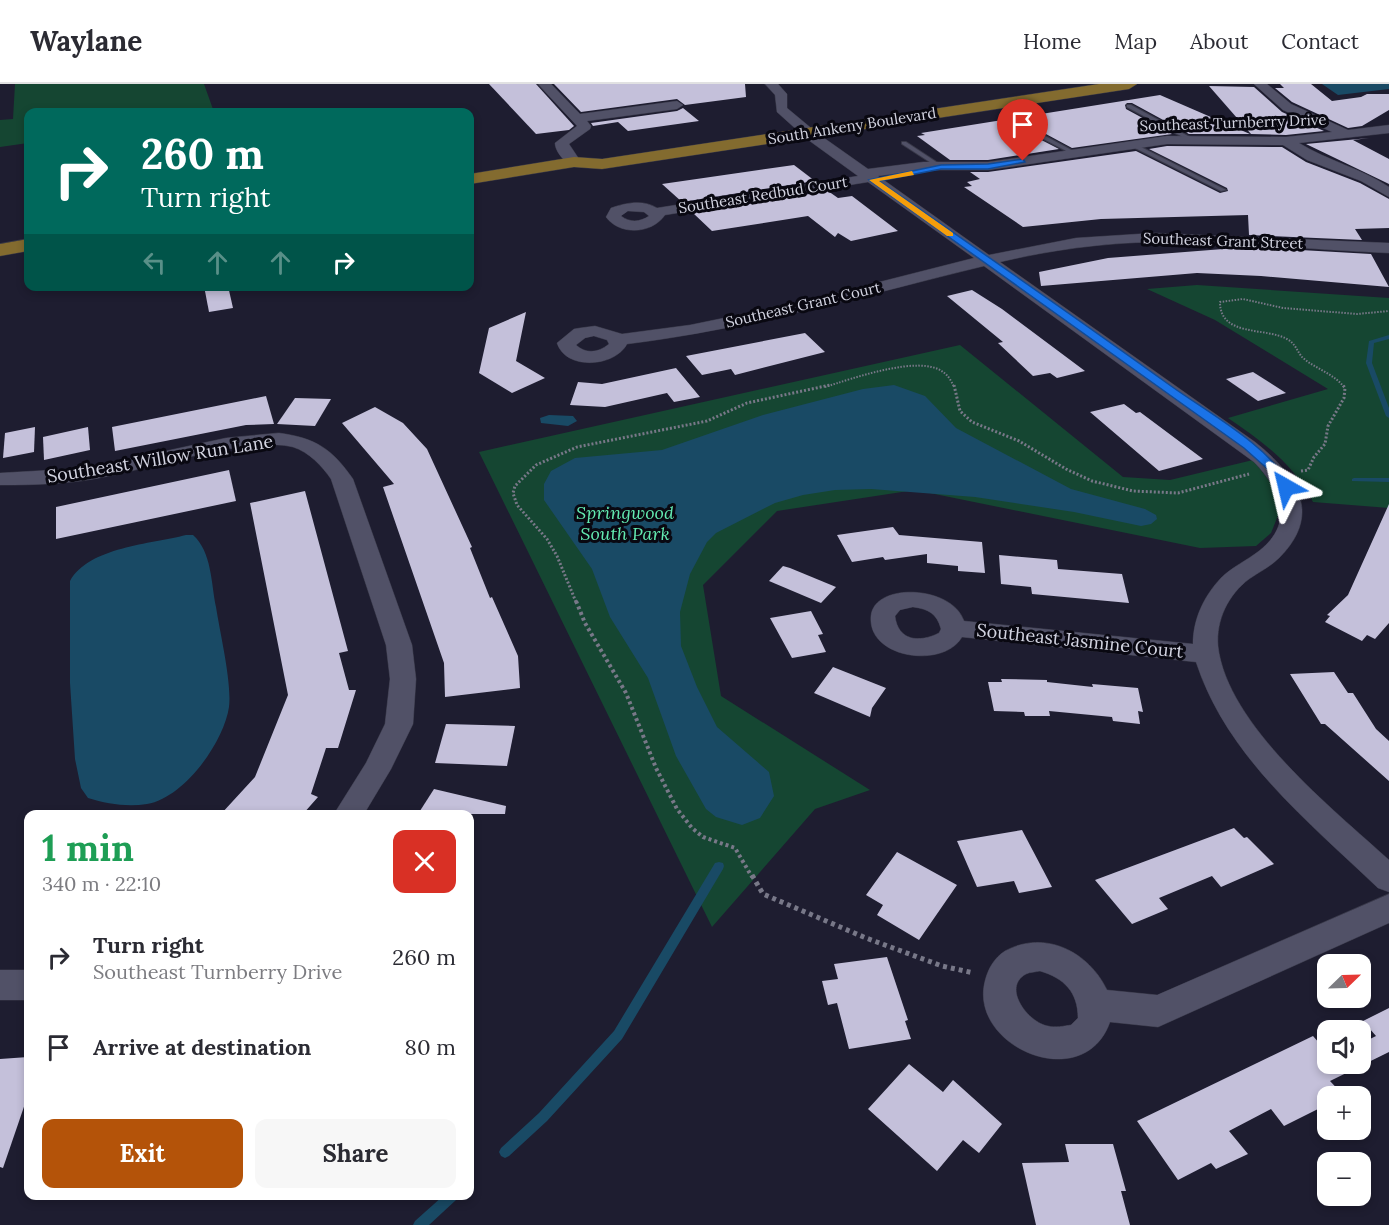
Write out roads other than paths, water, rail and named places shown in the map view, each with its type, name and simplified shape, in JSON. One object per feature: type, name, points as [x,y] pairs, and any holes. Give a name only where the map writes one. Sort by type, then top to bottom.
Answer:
[{"type":"main road","name":"South Ankeny Boulevard","points":[[474,178],[574,162],[602,164],[1065,84]]},
{"type":"main road","name":"South Ankeny Boulevard","points":[[802,128],[1129,84]]},
{"type":"main road","points":[[0,250],[24,247]]},
{"type":"street","points":[[544,84],[585,126],[562,143],[562,148],[574,162]]},
{"type":"street","points":[[771,84],[781,94],[781,109],[802,128],[1238,439],[1278,472],[1292,503],[1293,518],[1288,533],[1268,556],[1238,575],[1219,597],[1209,615],[1207,654],[1229,711],[1250,741],[1282,777],[1389,879]]},
{"type":"street","name":"Southeast Turnberry Drive","points":[[1260,84],[1287,107],[1347,134]]},
{"type":"street","points":[[579,118],[677,105]]},
{"type":"street","name":"Southeast Turnberry Drive","points":[[869,177],[941,167],[988,166],[1167,140],[1286,141],[1389,129]]},
{"type":"street","points":[[1286,141],[1312,157],[1366,178],[1389,193]]},
{"type":"street","name":"Southeast Redbud Court","points":[[657,212],[869,177]]},
{"type":"street","name":"Southeast Grant Street","points":[[987,260],[1074,243],[1145,237],[1197,237],[1389,249]]},
{"type":"street","name":"Southeast Grant Court","points":[[618,340],[674,334],[773,314],[987,260]]},
{"type":"street","name":"Southeast Willow Run Lane","points":[[0,479],[87,474],[234,444],[272,440],[296,442],[317,451],[333,464],[342,479],[399,645],[403,679],[399,724],[377,769],[351,810]]},
{"type":"street","name":"Southeast Jasmine Court","points":[[954,628],[1207,654]]},
{"type":"street","points":[[1096,1005],[1158,1011],[1389,908]]},
{"type":"street","points":[[1040,956],[1056,960],[1070,967],[1083,978],[1092,991],[1096,1005],[1095,1019],[1089,1032],[1071,1042],[1046,1043],[1030,1037],[1016,1027],[1005,1013],[999,998],[1001,979],[1013,963],[1025,957],[1040,956]]},
{"type":"street","points":[[0,984],[24,985]]},
{"type":"lane","points":[[1129,106],[1194,141]]},
{"type":"lane","points":[[1015,122],[1074,153]]},
{"type":"lane","points":[[904,142],[941,167]]},
{"type":"lane","points":[[1131,144],[1222,190]]},
{"type":"water","points":[[1322,84],[1389,84],[1389,89],[1338,95]]},
{"type":"water","points":[[894,385],[925,396],[956,428],[1071,489],[1145,509],[1156,515],[1157,519],[1151,524],[1141,526],[1074,512],[975,497],[871,489],[835,490],[803,495],[775,503],[716,533],[707,542],[690,574],[680,612],[681,646],[697,687],[717,727],[769,772],[774,796],[760,818],[742,825],[716,817],[706,809],[676,756],[648,678],[610,617],[592,569],[544,500],[544,484],[551,471],[575,458],[662,450],[763,415],[863,389]]},
{"type":"water","points":[[549,415],[573,416],[577,421],[568,426],[541,423],[540,418]]},
{"type":"water","points":[[193,535],[199,542],[210,568],[229,685],[229,707],[226,721],[211,751],[200,766],[188,780],[161,800],[132,805],[88,798],[81,788],[75,759],[70,683],[70,581],[91,561],[106,554]]},
{"type":"waterway","points":[[1389,337],[1371,342],[1369,363],[1389,416]]},
{"type":"waterway","points":[[1354,480],[1389,480]]},
{"type":"waterway","points":[[505,1152],[543,1117],[618,1035],[719,866]]},
{"type":"waterway","points":[[419,1225],[447,1200]]},
{"type":"park label","name":"Springwood South Park","points":[[625,523]]}]
